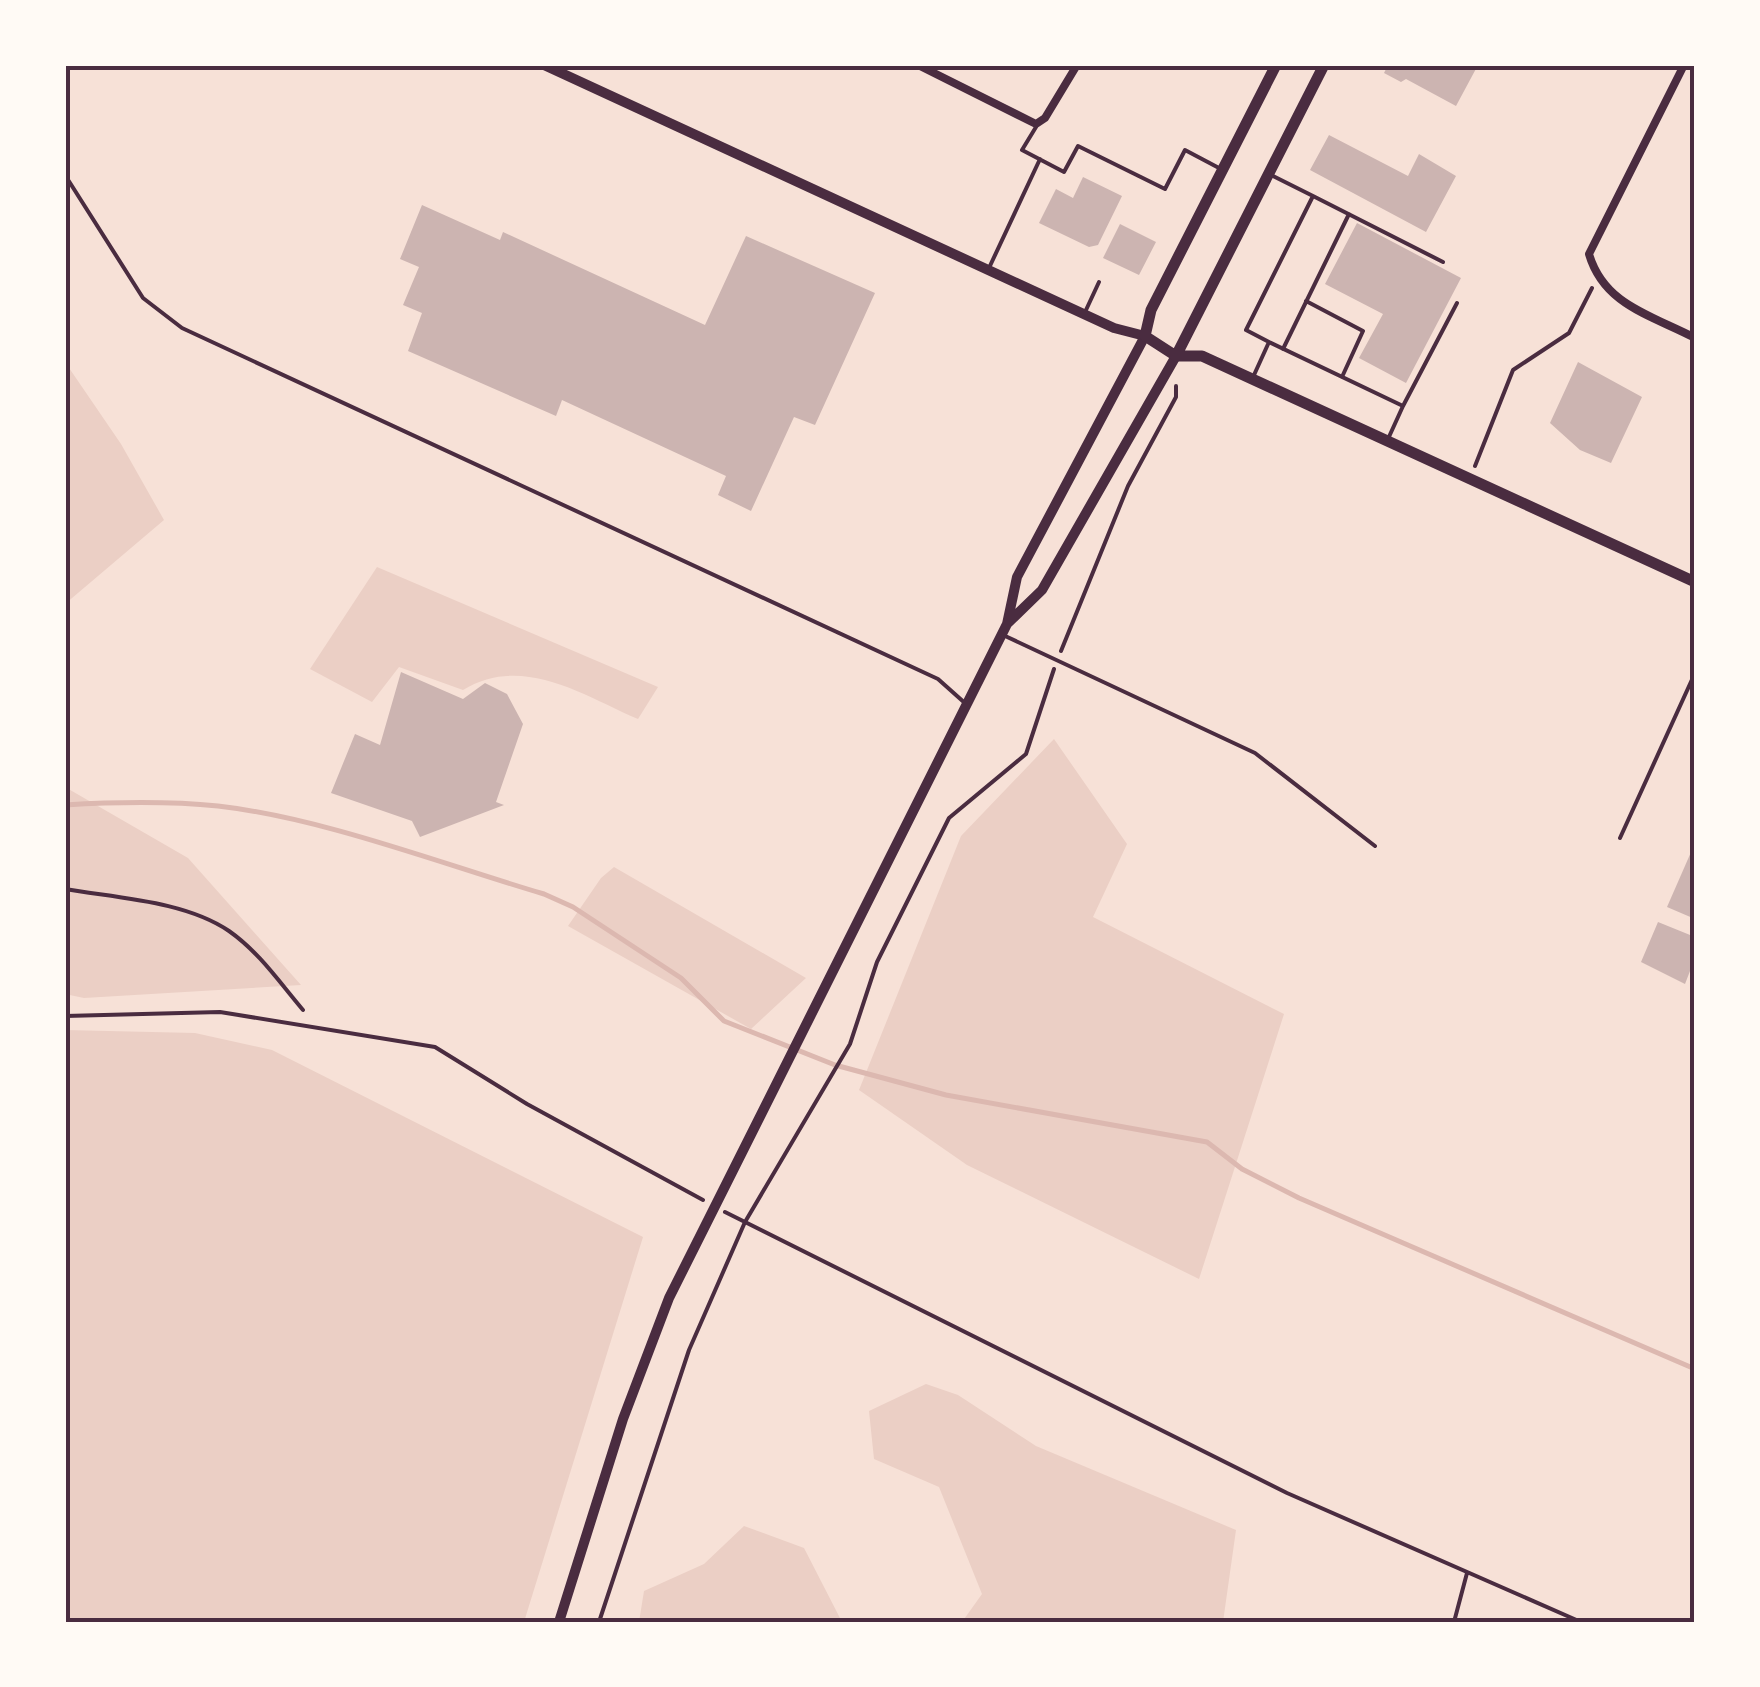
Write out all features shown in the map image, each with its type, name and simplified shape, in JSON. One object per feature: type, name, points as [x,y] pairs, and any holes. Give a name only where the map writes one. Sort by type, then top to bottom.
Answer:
[{"type":"main road","points":[[1276,65],[1152,310],[1146,336],[1176,356],[1202,356],[1695,582]]},
{"type":"main road","points":[[1176,356],[1324,65]]},
{"type":"street","points":[[544,65],[1084,314],[1146,336],[1017,576],[1004,629],[714,1207],[641,1368],[558,1622]]},
{"type":"street","points":[[918,65],[1038,123],[1077,65]]},
{"type":"street","points":[[1684,65],[1589,254],[1596,280],[1618,299],[1695,338]]},
{"type":"street","points":[[1004,629],[1042,590],[1176,356]]},
{"type":"lane","points":[[1038,123],[1022,150],[1064,172],[1078,146],[1165,190],[1186,150],[1223,170]]},
{"type":"lane","points":[[988,270],[1040,159]]},
{"type":"lane","points":[[1268,174],[1443,262]]},
{"type":"lane","points":[[65,175],[142,298],[182,328],[938,679],[966,704]]},
{"type":"lane","points":[[1313,196],[1246,330],[1403,406]]},
{"type":"lane","points":[[1283,349],[1349,214]]},
{"type":"lane","points":[[1084,314],[1100,282]]},
{"type":"lane","points":[[1306,301],[1363,330],[1342,377]]},
{"type":"lane","points":[[1387,442],[1457,303]]},
{"type":"lane","points":[[1252,379],[1269,342]]},
{"type":"lane","points":[[1004,629],[1058,660],[1255,752],[1375,846]]},
{"type":"lane","points":[[1620,838],[1695,673]]},
{"type":"path","points":[[1470,479],[1513,370],[1568,333],[1596,280]]},
{"type":"path","points":[[599,1622],[690,1350],[745,1222],[850,1044],[877,962],[949,818],[1026,754],[1058,660],[1128,486],[1176,397],[1176,383]]},
{"type":"path","points":[[65,888],[190,913],[227,930],[256,953],[303,1010]]},
{"type":"path","points":[[65,1016],[220,1012],[436,1047],[527,1104],[714,1207],[1288,1493],[1582,1622]]},
{"type":"path","points":[[1454,1622],[1467,1572]]},
{"type":"shaded area","points":[[65,362],[121,444],[164,520],[65,604]]},
{"type":"shaded area","points":[[377,567],[658,687],[638,719],[573,689],[529,677],[485,680],[463,690],[399,667],[372,702],[310,669]]},
{"type":"shaded area","points":[[1054,739],[1127,844],[1093,917],[1284,1014],[1199,1279],[967,1165],[859,1090],[961,836]]},
{"type":"shaded area","points":[[65,787],[188,858],[301,985],[84,998],[65,994]]},
{"type":"shaded area","points":[[614,867],[806,978],[751,1029],[568,926],[601,878]]},
{"type":"shaded area","points":[[65,1030],[195,1033],[272,1050],[643,1237],[524,1622],[65,1622]]},
{"type":"shaded area","points":[[926,1384],[958,1395],[1036,1446],[1236,1530],[1223,1622],[962,1622],[982,1594],[939,1487],[874,1459],[869,1411]]},
{"type":"shaded area","points":[[744,1526],[804,1548],[842,1622],[639,1622],[644,1591],[704,1564]]},
{"type":"building","points":[[1388,65],[1478,65],[1456,106],[1406,79],[1401,82],[1384,73]]},
{"type":"building","points":[[1329,135],[1408,176],[1419,154],[1456,176],[1426,232],[1310,170]]},
{"type":"building","points":[[1083,177],[1122,196],[1098,245],[1089,247],[1039,223],[1056,189],[1073,198]]},
{"type":"building","points":[[422,205],[500,240],[503,232],[705,325],[746,236],[875,293],[815,425],[794,417],[751,511],[718,495],[726,476],[562,400],[556,416],[408,351],[422,313],[403,305],[419,267],[400,259]]},
{"type":"building","points":[[1357,223],[1461,278],[1406,383],[1359,358],[1383,314],[1325,284]]},
{"type":"building","points":[[1120,224],[1156,242],[1139,275],[1103,258]]},
{"type":"building","points":[[1578,362],[1642,397],[1611,463],[1580,450],[1550,423]]},
{"type":"building","points":[[401,672],[463,699],[485,683],[507,694],[523,724],[496,802],[504,805],[420,837],[412,821],[331,793],[355,734],[380,745]]},
{"type":"building","points":[[1695,843],[1695,919],[1667,907]]},
{"type":"building","points":[[1658,922],[1695,937],[1695,958],[1685,984],[1641,962]]},
{"type":"waterway","points":[[65,805],[180,803],[258,812],[382,843],[544,894],[573,907],[681,978],[724,1021],[835,1065],[946,1095],[1207,1142],[1242,1169],[1299,1198],[1695,1369]]}]
